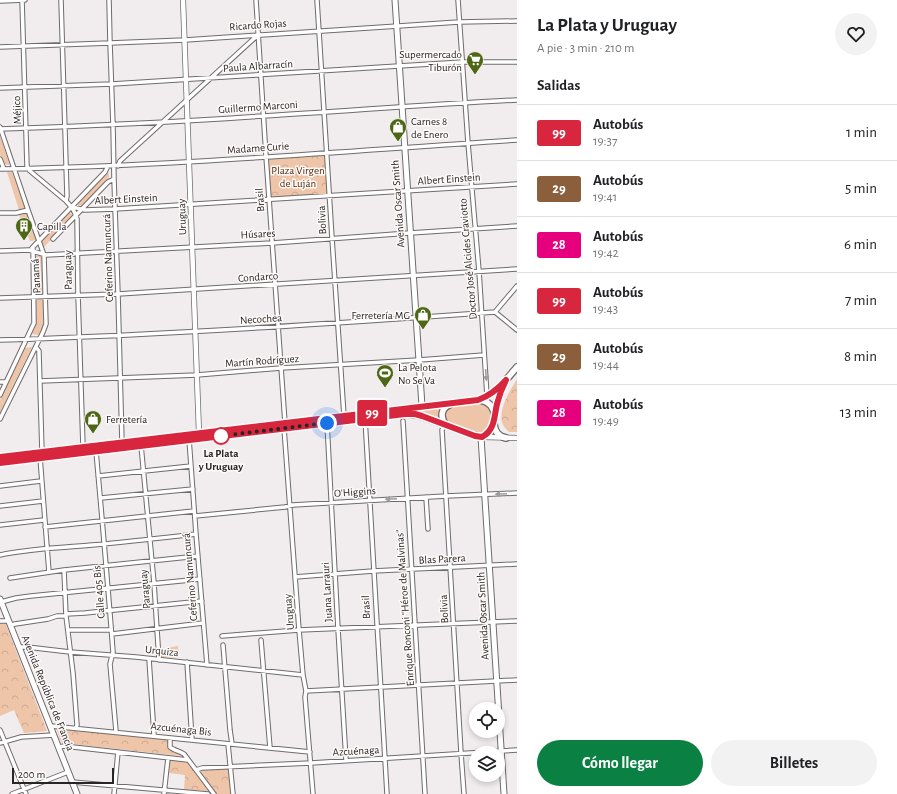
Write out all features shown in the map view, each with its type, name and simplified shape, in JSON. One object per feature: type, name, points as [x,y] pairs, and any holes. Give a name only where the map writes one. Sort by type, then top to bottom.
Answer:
[{"type":"main road","name":"Avenida Oscar Smith","points":[[395,0],[422,406]]},
{"type":"main road","points":[[0,457],[96,451],[189,440],[344,416],[478,400],[488,396],[496,390],[517,367]]},
{"type":"main road","points":[[0,463],[83,447],[199,433],[327,423],[401,414],[418,415],[481,437],[489,432],[506,380]]},
{"type":"main road","points":[[478,400],[490,404],[494,410],[494,428],[496,433],[501,437],[506,438]]},
{"type":"main road","points":[[445,424],[442,411],[448,405],[454,403]]},
{"type":"main road","name":"Avenida Oscar Smith","points":[[481,437],[501,746]]},
{"type":"main road","name":"Avenida República de Francia","points":[[1,601],[77,794]]},
{"type":"main road","name":"Avenida Oscar Smith","points":[[503,782],[504,794]]},
{"type":"street","points":[[0,1],[23,0]]},
{"type":"street","name":"Méjico","points":[[23,0],[23,46],[28,169]]},
{"type":"street","points":[[61,0],[66,201]]},
{"type":"street","name":"Ceferino Namuncurá","points":[[110,0],[113,166],[122,443]]},
{"type":"street","name":"Uruguay","points":[[183,0],[199,433]]},
{"type":"street","name":"Brasil","points":[[256,0],[284,426]]},
{"type":"street","name":"Bolivia","points":[[317,0],[344,416]]},
{"type":"street","name":"Doctor José Alcides Craviotto","points":[[458,0],[488,396]]},
{"type":"street","name":"Ricardo Rojas","points":[[0,47],[185,40],[396,25],[517,21]]},
{"type":"street","points":[[118,166],[120,161],[258,34]]},
{"type":"street","name":"Paula Albarracín","points":[[0,88],[187,80],[463,62],[517,62]]},
{"type":"street","name":"Guillermo Marconi","points":[[0,128],[65,127],[187,121],[402,106],[517,100]]},
{"type":"street","name":"Panamá","points":[[0,128],[44,255],[46,296],[46,324],[36,348],[0,419]]},
{"type":"street","name":"Madame Curie","points":[[2,169],[14,170],[118,166],[517,140]]},
{"type":"street","points":[[0,159],[2,169]]},
{"type":"street","points":[[32,249],[105,172],[108,166]]},
{"type":"street","points":[[28,169],[66,201]]},
{"type":"street","points":[[53,239],[108,182],[114,179]]},
{"type":"street","name":"Albert Einstein","points":[[72,207],[81,210],[115,209],[517,184]]},
{"type":"street","name":"Paraguay","points":[[66,201],[72,207],[76,215],[83,447]]},
{"type":"street","points":[[0,213],[28,210]]},
{"type":"street","name":"Húsares","points":[[0,251],[32,249],[44,255],[272,243],[517,226]]},
{"type":"street","name":"Panamá","points":[[0,395],[34,323],[32,249]]},
{"type":"street","name":"Condarco","points":[[0,298],[194,290],[517,269]]},
{"type":"street","points":[[517,286],[495,312],[517,330]]},
{"type":"street","name":"Necochea","points":[[0,340],[80,338],[196,332],[495,312]]},
{"type":"street","points":[[36,348],[39,351],[42,481],[49,572]]},
{"type":"street","name":"Martín Rodríguez","points":[[40,381],[197,374],[484,355]]},
{"type":"street","points":[[0,382],[6,382]]},
{"type":"street","name":"Brasil","points":[[365,418],[387,794]]},
{"type":"street","name":"Enrique Ronconi \"Héroe de Malvinas\"","points":[[403,421],[425,794]]},
{"type":"street","name":"Juana Larrauri","points":[[327,423],[346,760]]},
{"type":"street","name":"Bolivia","points":[[445,424],[442,430],[464,794]]},
{"type":"street","name":"Uruguay","points":[[284,426],[313,794]]},
{"type":"street","points":[[481,437],[517,438]]},
{"type":"street","name":"Ceferino Namuncurá","points":[[189,440],[207,665]]},
{"type":"street","name":"Paraguay","points":[[141,445],[158,628],[159,660]]},
{"type":"street","name":"Calle 405 Bis","points":[[96,451],[113,652],[110,664],[116,731]]},
{"type":"street","points":[[98,476],[191,466]]},
{"type":"street","points":[[0,486],[42,481]]},
{"type":"street","points":[[100,498],[192,489]]},
{"type":"street","name":"O'Higgins","points":[[45,527],[148,516],[194,514],[331,502],[517,493]]},
{"type":"street","points":[[426,497],[428,529]]},
{"type":"street","points":[[0,506],[43,501]]},
{"type":"street","points":[[0,525],[44,520]]},
{"type":"street","points":[[0,555],[13,552],[150,540],[196,534]]},
{"type":"street","points":[[10,578],[64,570],[198,556]]},
{"type":"street","name":"Blas Parera","points":[[295,577],[517,564]]},
{"type":"street","points":[[64,570],[66,615],[73,673],[76,728]]},
{"type":"street","points":[[1,601],[65,592],[200,579]]},
{"type":"street","points":[[0,621],[15,624],[48,619],[57,616],[202,601]]},
{"type":"street","points":[[222,636],[377,626],[517,621]]},
{"type":"street","points":[[68,630],[111,632],[203,623]]},
{"type":"street","points":[[261,640],[270,748]]},
{"type":"street","points":[[224,645],[230,730],[230,766],[233,794]]},
{"type":"street","name":"Urquiza","points":[[19,647],[187,662],[303,675]]},
{"type":"street","points":[[149,659],[154,735]]},
{"type":"street","points":[[187,662],[192,740]]},
{"type":"street","points":[[306,691],[517,680]]},
{"type":"street","name":"Azcuénaga Bis","points":[[51,726],[116,731],[310,752]]},
{"type":"street","points":[[0,730],[2,742],[26,794]]},
{"type":"street","points":[[2,742],[21,736],[54,735]]},
{"type":"street","points":[[170,738],[170,747],[184,754],[214,794]]},
{"type":"street","points":[[59,747],[64,746],[188,760]]},
{"type":"street","name":"Azcuénaga","points":[[505,750],[517,750]]},
{"type":"street","points":[[114,794],[118,752]]},
{"type":"street","name":"Azcuénaga","points":[[196,770],[202,768],[230,766],[469,752]]},
{"type":"street","points":[[164,792],[168,758]]},
{"type":"street","points":[[12,794],[68,772]]},
{"type":"street","points":[[72,782],[164,792],[208,794]]},
{"type":"green space","points":[[0,136],[10,165],[4,164],[0,154]]},
{"type":"green space","name":"Plaza Virgen de Luján","points":[[326,153],[329,196],[269,199],[266,156]]},
{"type":"green space","points":[[7,172],[12,172],[25,208],[19,210]]},
{"type":"green space","points":[[109,173],[109,177],[83,205],[78,206],[77,203],[104,175]]},
{"type":"green space","points":[[70,212],[73,216],[43,248],[43,239]]},
{"type":"green space","points":[[27,213],[37,240],[30,241],[19,215]]},
{"type":"green space","points":[[35,256],[42,256],[43,292],[36,292]]},
{"type":"green space","points":[[44,299],[43,326],[39,335],[32,334],[36,325],[36,300]]},
{"type":"green space","points":[[32,347],[0,413],[0,400],[25,348]]},
{"type":"green space","points":[[517,379],[517,432],[509,432],[502,423],[501,416],[506,399]]},
{"type":"green space","points":[[481,403],[488,405],[493,413],[493,419],[486,431],[478,433],[463,428],[447,421],[444,416],[446,409],[453,405]]},
{"type":"green space","points":[[443,406],[443,422],[419,413],[407,412],[0,460],[0,459]]},
{"type":"green space","points":[[0,622],[5,622],[47,731],[24,733],[14,710],[0,716]]},
{"type":"green space","points":[[178,646],[179,658],[162,657],[162,649]]},
{"type":"green space","points":[[56,727],[169,739],[169,749],[183,754],[182,756],[63,743],[60,740]]},
{"type":"green space","points":[[170,759],[187,762],[209,788],[208,791],[184,790],[185,775],[169,773]]},
{"type":"green space","points":[[230,768],[231,794],[216,794],[200,770]]},
{"type":"bus line","name":"99","points":[[0,457],[478,400],[494,392],[506,380],[502,388],[493,426],[489,432],[482,437],[475,436],[418,415],[405,414],[0,463]]},
{"type":"place","name":"Supermercado Tiburón","points":[[475,75]]},
{"type":"place","name":"Carnes 8 de Enero","points":[[398,142]]},
{"type":"place","name":"Capilla","points":[[24,241]]},
{"type":"place","name":"Ferretería MG","points":[[423,330]]},
{"type":"place","name":"La Pelota No Se Va","points":[[385,388]]},
{"type":"place","name":"Ferretería","points":[[93,434]]},
{"type":"place","name":"La Plata y Uruguay","points":[[221,436]]},
{"type":"route","points":[[221,436],[327,423]]}]
